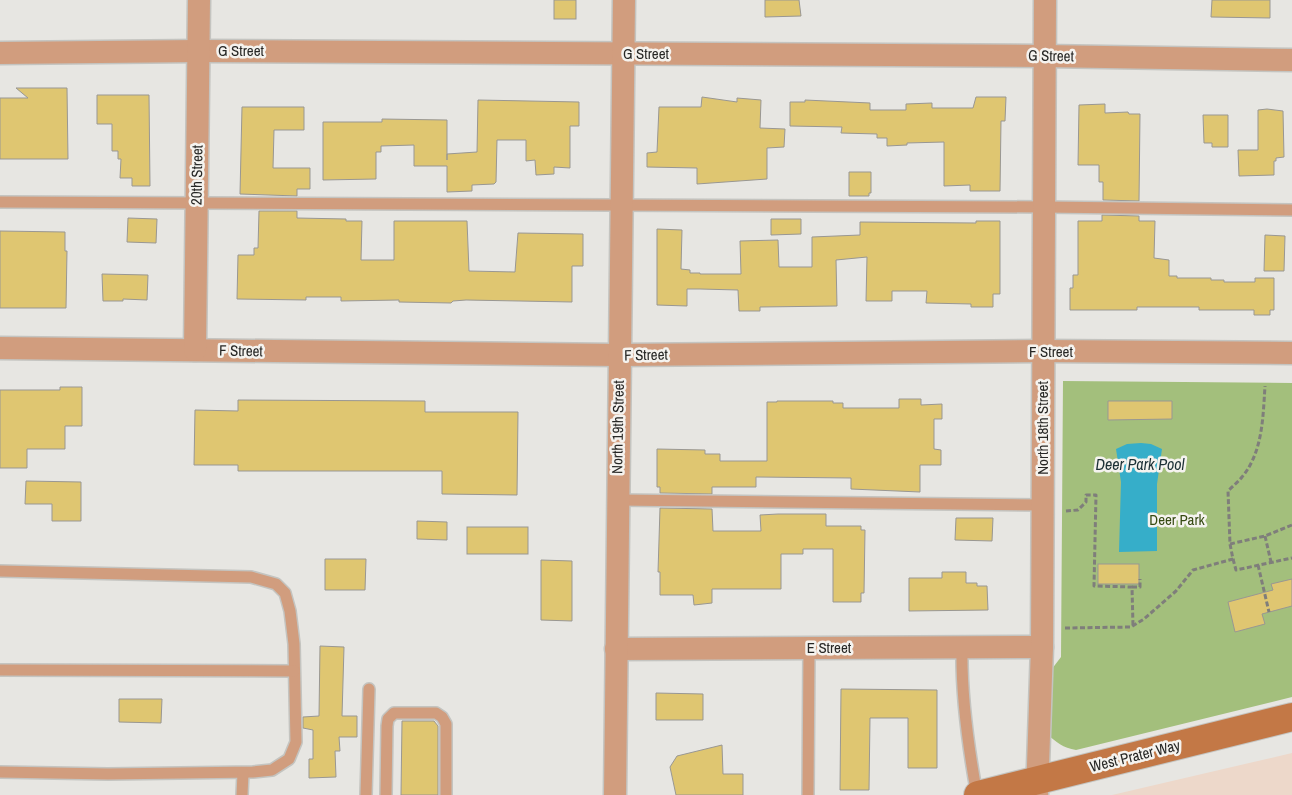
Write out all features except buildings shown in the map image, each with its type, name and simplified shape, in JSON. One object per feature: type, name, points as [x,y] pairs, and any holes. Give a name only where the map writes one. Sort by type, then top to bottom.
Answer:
[{"type":"main road","name":"West Prater Way","points":[[977,795],[1037,788],[1292,717]]},
{"type":"street","name":"20th Street","points":[[195,350],[199,0]]},
{"type":"street","name":"North 19th Street","points":[[615,795],[624,0]]},
{"type":"street","name":"North 18th Street","points":[[1037,788],[1042,647],[1045,0]]},
{"type":"street","name":"G Street","points":[[0,53],[199,51],[624,53],[1292,60]]},
{"type":"street","name":"F Street","points":[[0,348],[619,355],[1044,351],[1292,353]]},
{"type":"street","name":"E Street","points":[[616,649],[1042,647]]},
{"type":"lane","points":[[0,202],[1292,210]]},
{"type":"lane","points":[[618,500],[1043,505]]},
{"type":"lane","points":[[0,571],[250,577],[276,584],[285,593],[290,611],[294,644],[296,742],[289,759],[272,770],[243,773],[108,774],[0,772]]},
{"type":"lane","points":[[808,795],[809,648]]},
{"type":"lane","points":[[962,648],[962,680],[968,748],[977,795]]},
{"type":"lane","points":[[0,670],[294,671]]},
{"type":"lane","points":[[366,795],[369,689]]},
{"type":"lane","points":[[386,795],[386,726],[388,719],[394,713],[436,713],[442,717],[446,724],[446,795]]},
{"type":"lane","points":[[242,795],[243,773]]},
{"type":"path","points":[[1265,386],[1263,422],[1254,456],[1243,476],[1228,491],[1230,544],[1236,570],[1292,558]]},
{"type":"path","points":[[1066,511],[1078,510],[1086,502],[1086,495],[1096,495],[1094,586],[1140,587],[1140,579]]},
{"type":"path","points":[[1230,544],[1264,536],[1292,525]]},
{"type":"path","points":[[1264,536],[1271,562]]},
{"type":"path","points":[[1065,628],[1133,626],[1144,619],[1176,591],[1193,570],[1233,559]]},
{"type":"path","points":[[1258,565],[1269,612]]},
{"type":"path","points":[[1132,587],[1133,626]]},
{"type":"shaded area","points":[[1292,753],[1292,795],[1112,795]]},
{"type":"green space","name":"Deer Park","points":[[1063,381],[1292,383],[1292,697],[1076,750],[1067,748],[1047,734],[1045,678],[1061,657]]},
{"type":"water","name":"Deer Park Pool","points":[[1127,444],[1151,444],[1162,449],[1157,484],[1157,551],[1119,552],[1121,482],[1116,449]]}]
